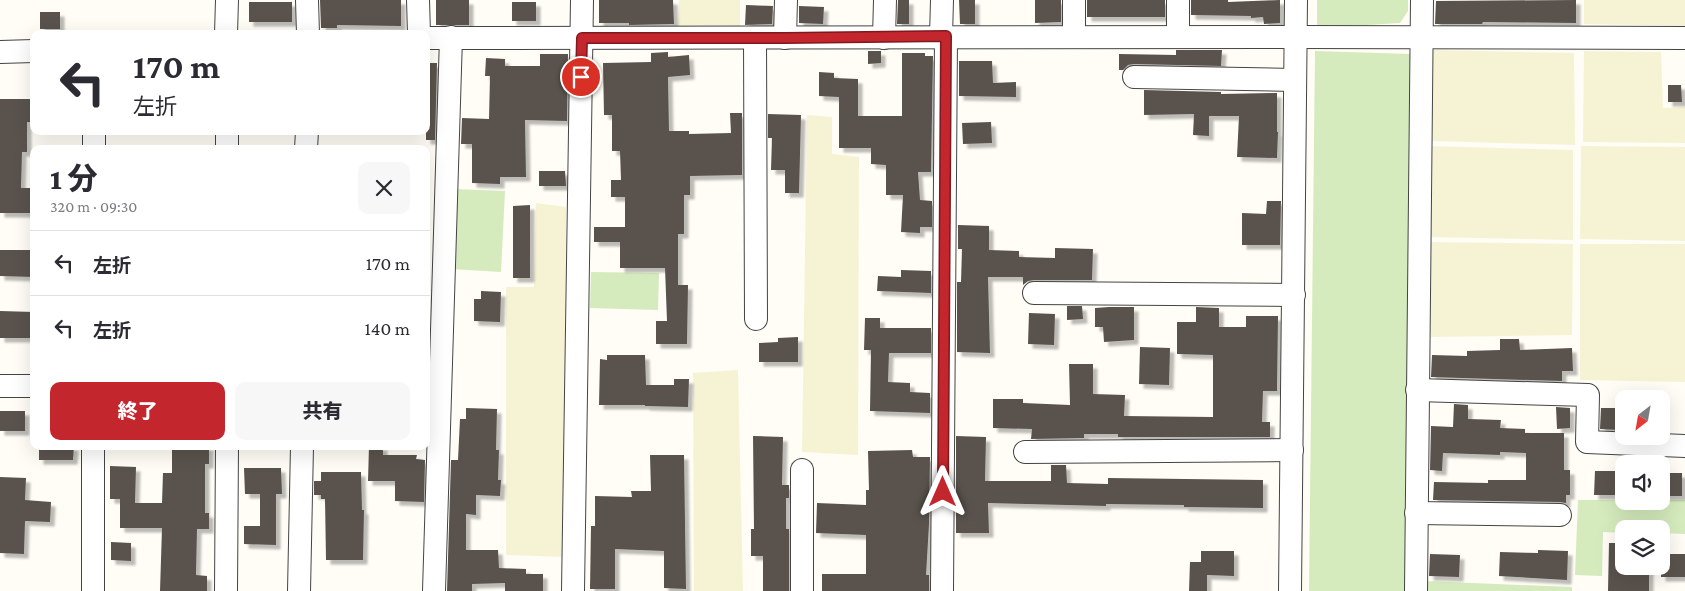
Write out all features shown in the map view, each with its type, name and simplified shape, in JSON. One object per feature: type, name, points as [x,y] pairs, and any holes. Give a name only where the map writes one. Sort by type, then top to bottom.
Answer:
[{"type":"street","points":[[226,0],[226,30]]},
{"type":"street","points":[[307,0],[308,30]]},
{"type":"street","points":[[418,0],[419,30]]},
{"type":"street","points":[[573,591],[582,0]]},
{"type":"street","points":[[785,38],[786,0]]},
{"type":"street","points":[[884,0],[884,38]]},
{"type":"street","points":[[942,0],[944,37],[942,591]]},
{"type":"street","points":[[1074,0],[1074,36]]},
{"type":"street","points":[[1178,0],[1178,37]]},
{"type":"street","points":[[1290,591],[1296,0]]},
{"type":"street","points":[[1416,591],[1420,38],[1422,0]]},
{"type":"street","points":[[430,38],[1295,36],[1685,38]]},
{"type":"street","points":[[434,591],[435,250],[451,37]]},
{"type":"street","points":[[755,38],[756,318]]},
{"type":"street","points":[[0,52],[30,51]]},
{"type":"street","points":[[1134,77],[1295,80]]},
{"type":"street","points":[[1034,293],[1294,295]]},
{"type":"street","points":[[0,386],[30,386]]},
{"type":"street","points":[[1417,390],[1588,395],[1587,442],[1685,446]]},
{"type":"street","points":[[93,450],[94,591]]},
{"type":"street","points":[[226,591],[227,450]]},
{"type":"street","points":[[299,591],[302,450]]},
{"type":"street","points":[[1025,452],[1292,450]]},
{"type":"street","points":[[802,470],[802,591]]},
{"type":"street","points":[[1416,513],[1560,516]]},
{"type":"shaded area","points":[[679,0],[740,0],[740,26],[678,26]]},
{"type":"shaded area","points":[[1584,0],[1685,0],[1685,26],[1584,24]]},
{"type":"shaded area","points":[[1432,50],[1574,53],[1575,145],[1432,141]]},
{"type":"shaded area","points":[[1584,51],[1661,52],[1663,108],[1685,107],[1685,143],[1583,142]]},
{"type":"shaded area","points":[[807,115],[832,117],[832,154],[859,157],[858,455],[802,452]]},
{"type":"shaded area","points":[[1430,146],[1573,150],[1573,240],[1428,237]]},
{"type":"shaded area","points":[[1581,146],[1685,147],[1685,241],[1580,239]]},
{"type":"shaded area","points":[[536,203],[566,207],[565,557],[506,555],[506,287],[534,287]]},
{"type":"shaded area","points":[[1428,242],[1573,244],[1572,335],[1431,337]]},
{"type":"shaded area","points":[[1580,244],[1685,244],[1685,382],[1580,380]]},
{"type":"shaded area","points":[[738,370],[743,591],[694,591],[693,373]]},
{"type":"green space","points":[[1317,0],[1408,0],[1408,11],[1400,23],[1317,28]]},
{"type":"green space","points":[[1315,51],[1410,54],[1408,591],[1309,591]]},
{"type":"green space","points":[[453,189],[505,191],[501,272],[451,269]]},
{"type":"green space","points":[[591,272],[659,273],[658,310],[590,308]]},
{"type":"green space","points":[[1578,500],[1615,500],[1615,510],[1670,510],[1670,500],[1685,500],[1685,534],[1670,533],[1670,520],[1615,520],[1615,533],[1603,532],[1602,576],[1575,575]]},
{"type":"green space","points":[[1424,581],[1572,587],[1572,591],[1424,591]]},
{"type":"building","points":[[320,0],[401,0],[401,26],[337,25],[337,28],[321,28]]},
{"type":"building","points":[[436,0],[469,0],[469,25],[436,25]]},
{"type":"building","points":[[599,0],[673,0],[674,24],[629,25],[629,23],[599,23]]},
{"type":"building","points":[[898,0],[909,0],[909,24],[897,24]]},
{"type":"building","points":[[959,0],[975,0],[975,24],[960,24]]},
{"type":"building","points":[[1035,0],[1061,0],[1061,22],[1035,23]]},
{"type":"building","points":[[1087,0],[1165,0],[1165,17],[1087,17]]},
{"type":"building","points":[[1191,0],[1228,0],[1228,2],[1280,0],[1280,23],[1264,24],[1263,17],[1191,15]]},
{"type":"building","points":[[1576,0],[1576,23],[1483,22],[1482,24],[1435,24],[1436,1]]},
{"type":"building","points":[[249,2],[292,2],[292,22],[249,22]]},
{"type":"building","points":[[512,2],[536,2],[536,21],[512,21]]},
{"type":"building","points":[[746,5],[773,6],[772,24],[745,25]]},
{"type":"building","points":[[799,6],[824,7],[823,24],[799,23]]},
{"type":"building","points":[[40,12],[60,12],[60,29],[40,29]]},
{"type":"building","points":[[1176,50],[1222,50],[1221,66],[1134,64],[1119,70],[1119,54],[1176,55]]},
{"type":"building","points":[[868,51],[881,51],[881,63],[868,64]]},
{"type":"building","points":[[668,52],[668,57],[689,55],[690,75],[668,77],[669,131],[689,131],[689,134],[731,133],[730,113],[742,113],[742,175],[690,176],[690,195],[684,195],[684,234],[678,234],[678,285],[688,285],[687,344],[656,344],[656,321],[667,321],[665,268],[620,268],[620,242],[594,242],[594,227],[625,227],[625,197],[611,197],[611,180],[621,180],[620,151],[612,151],[612,115],[604,115],[603,63],[651,62],[651,53]]},
{"type":"building","points":[[902,53],[925,53],[925,56],[933,56],[931,172],[918,172],[920,200],[932,201],[932,227],[920,227],[920,233],[901,232],[903,195],[886,195],[886,165],[871,164],[871,148],[839,148],[839,97],[819,96],[819,72],[834,73],[834,78],[858,79],[858,116],[902,116]]},
{"type":"building","points":[[540,54],[568,54],[567,121],[525,120],[526,177],[500,177],[500,184],[472,183],[472,144],[461,144],[462,118],[489,119],[490,76],[485,76],[486,58],[505,59],[505,66],[540,66]]},
{"type":"building","points":[[959,61],[992,61],[993,83],[1016,82],[1016,97],[959,96]]},
{"type":"building","points":[[430,63],[437,63],[435,140],[426,140],[426,135],[430,135]]},
{"type":"building","points":[[1668,85],[1681,85],[1682,102],[1668,102]]},
{"type":"building","points":[[1144,90],[1221,92],[1221,94],[1277,93],[1277,158],[1237,157],[1239,116],[1209,116],[1209,136],[1193,135],[1194,114],[1144,115]]},
{"type":"building","points":[[0,99],[30,99],[30,122],[27,122],[27,152],[22,152],[21,188],[30,188],[30,213],[0,213]]},
{"type":"building","points":[[768,114],[801,115],[799,193],[785,193],[785,170],[771,170],[772,138],[768,138]]},
{"type":"building","points":[[991,122],[992,143],[963,144],[962,123]]},
{"type":"building","points":[[539,171],[565,171],[566,186],[539,186]]},
{"type":"building","points":[[1267,201],[1281,201],[1280,245],[1242,245],[1242,213],[1266,214]]},
{"type":"building","points":[[530,205],[530,278],[513,278],[513,206]]},
{"type":"building","points":[[958,225],[989,226],[989,250],[1019,251],[1019,257],[1055,258],[1055,248],[1093,249],[1092,280],[1034,280],[1028,281],[1023,285],[1023,277],[988,277],[990,353],[957,352],[957,282],[961,282],[962,249],[958,249]]},
{"type":"building","points":[[0,250],[30,250],[30,277],[0,276]]},
{"type":"building","points":[[901,270],[931,271],[931,293],[877,291],[878,276],[901,277]]},
{"type":"building","points":[[481,291],[501,292],[500,322],[474,321],[474,299],[481,299]]},
{"type":"building","points":[[1067,306],[1082,306],[1083,319],[1067,320]]},
{"type":"building","points":[[1134,307],[1134,340],[1104,342],[1103,327],[1095,327],[1095,308]]},
{"type":"building","points":[[1196,307],[1219,308],[1219,327],[1246,327],[1246,316],[1278,316],[1277,391],[1263,391],[1262,422],[1270,422],[1270,437],[1118,437],[1118,434],[1084,434],[1084,438],[1031,439],[1032,429],[993,428],[993,399],[1023,399],[1023,403],[1070,405],[1069,364],[1093,364],[1093,394],[1125,395],[1124,416],[1213,417],[1213,355],[1177,354],[1177,322],[1196,322]]},
{"type":"building","points":[[0,311],[30,312],[30,338],[0,338]]},
{"type":"building","points":[[1029,313],[1055,314],[1054,345],[1028,344]]},
{"type":"building","points":[[865,318],[880,318],[880,328],[931,328],[931,353],[889,353],[888,382],[910,383],[910,392],[930,393],[930,413],[870,411],[871,350],[864,350]]},
{"type":"building","points":[[798,337],[798,362],[759,362],[759,343],[778,342],[778,338]]},
{"type":"building","points":[[1500,339],[1519,339],[1520,350],[1572,348],[1573,371],[1562,371],[1562,381],[1431,377],[1432,355],[1467,356],[1467,351],[1500,350]]},
{"type":"building","points":[[1140,347],[1170,348],[1169,385],[1139,384]]},
{"type":"building","points":[[607,355],[645,355],[646,385],[674,385],[674,379],[689,379],[688,407],[599,405],[600,359],[607,360]]},
{"type":"building","points":[[1454,404],[1468,405],[1468,419],[1501,420],[1500,428],[1525,429],[1525,433],[1564,433],[1564,470],[1570,470],[1570,495],[1566,495],[1566,503],[1433,500],[1434,482],[1488,483],[1488,480],[1526,480],[1526,453],[1500,452],[1500,455],[1443,453],[1442,471],[1430,470],[1431,426],[1453,427]]},
{"type":"building","points":[[1556,407],[1570,408],[1570,428],[1557,429]]},
{"type":"building","points":[[466,408],[497,409],[496,450],[499,450],[498,480],[501,480],[500,496],[476,495],[476,515],[466,514],[466,550],[498,550],[499,568],[526,569],[526,574],[543,574],[543,591],[505,591],[505,583],[472,584],[472,591],[447,591],[451,460],[458,460],[460,419],[466,419]]},
{"type":"building","points":[[1601,408],[1615,408],[1615,430],[1600,429]]},
{"type":"building","points":[[0,411],[25,411],[25,431],[0,431]]},
{"type":"building","points":[[753,436],[783,437],[782,485],[789,485],[789,498],[786,498],[786,529],[789,529],[789,591],[763,591],[763,556],[751,556],[751,529],[754,529]]},
{"type":"building","points":[[956,436],[986,437],[985,481],[1051,481],[1051,465],[1066,465],[1067,483],[1108,484],[1108,478],[1263,480],[1263,508],[1184,507],[1184,505],[1106,504],[1106,506],[988,503],[989,533],[956,533]]},
{"type":"building","points":[[39,450],[74,450],[73,460],[39,460]]},
{"type":"building","points":[[172,450],[209,450],[209,464],[205,464],[205,513],[209,513],[209,529],[197,529],[196,575],[207,576],[207,591],[160,591],[162,528],[120,528],[120,499],[110,499],[110,466],[136,467],[135,503],[162,503],[163,473],[172,473]]},
{"type":"building","points":[[369,450],[383,450],[383,455],[417,455],[416,459],[425,460],[424,502],[395,501],[395,481],[368,481]]},
{"type":"building","points":[[912,450],[913,457],[930,457],[926,575],[929,575],[929,591],[822,591],[822,574],[866,574],[866,535],[816,533],[817,503],[866,505],[866,490],[869,490],[868,451]]},
{"type":"building","points":[[650,455],[684,455],[686,589],[664,588],[664,551],[615,549],[615,589],[590,589],[591,526],[595,526],[595,496],[632,497],[631,491],[651,491]]},
{"type":"building","points":[[244,468],[281,468],[282,494],[276,494],[276,545],[244,544],[244,526],[260,526],[260,494],[245,494]]},
{"type":"building","points":[[1595,471],[1615,471],[1615,495],[1594,495]]},
{"type":"building","points":[[321,472],[361,472],[362,510],[364,510],[363,560],[326,560],[325,499],[321,499],[321,495],[314,495],[314,481],[321,481]]},
{"type":"building","points":[[1670,473],[1682,473],[1682,496],[1670,496]]},
{"type":"building","points":[[0,477],[26,478],[25,500],[51,502],[50,522],[25,521],[24,554],[0,553]]},
{"type":"building","points":[[111,542],[131,543],[131,561],[111,560]]},
{"type":"building","points":[[1609,543],[1615,543],[1615,575],[1649,575],[1649,591],[1608,591]]},
{"type":"building","points":[[1538,550],[1568,551],[1567,580],[1499,576],[1500,552],[1538,553]]},
{"type":"building","points":[[1201,551],[1234,551],[1234,576],[1207,575],[1207,591],[1189,591],[1190,562],[1201,562]]},
{"type":"building","points":[[1430,554],[1460,555],[1459,577],[1429,576]]},
{"type":"building","points":[[1670,554],[1685,554],[1685,577],[1661,577],[1661,575],[1670,575]]},
{"type":"route","points":[[581,77],[582,38],[884,38],[946,36],[943,492]]}]
